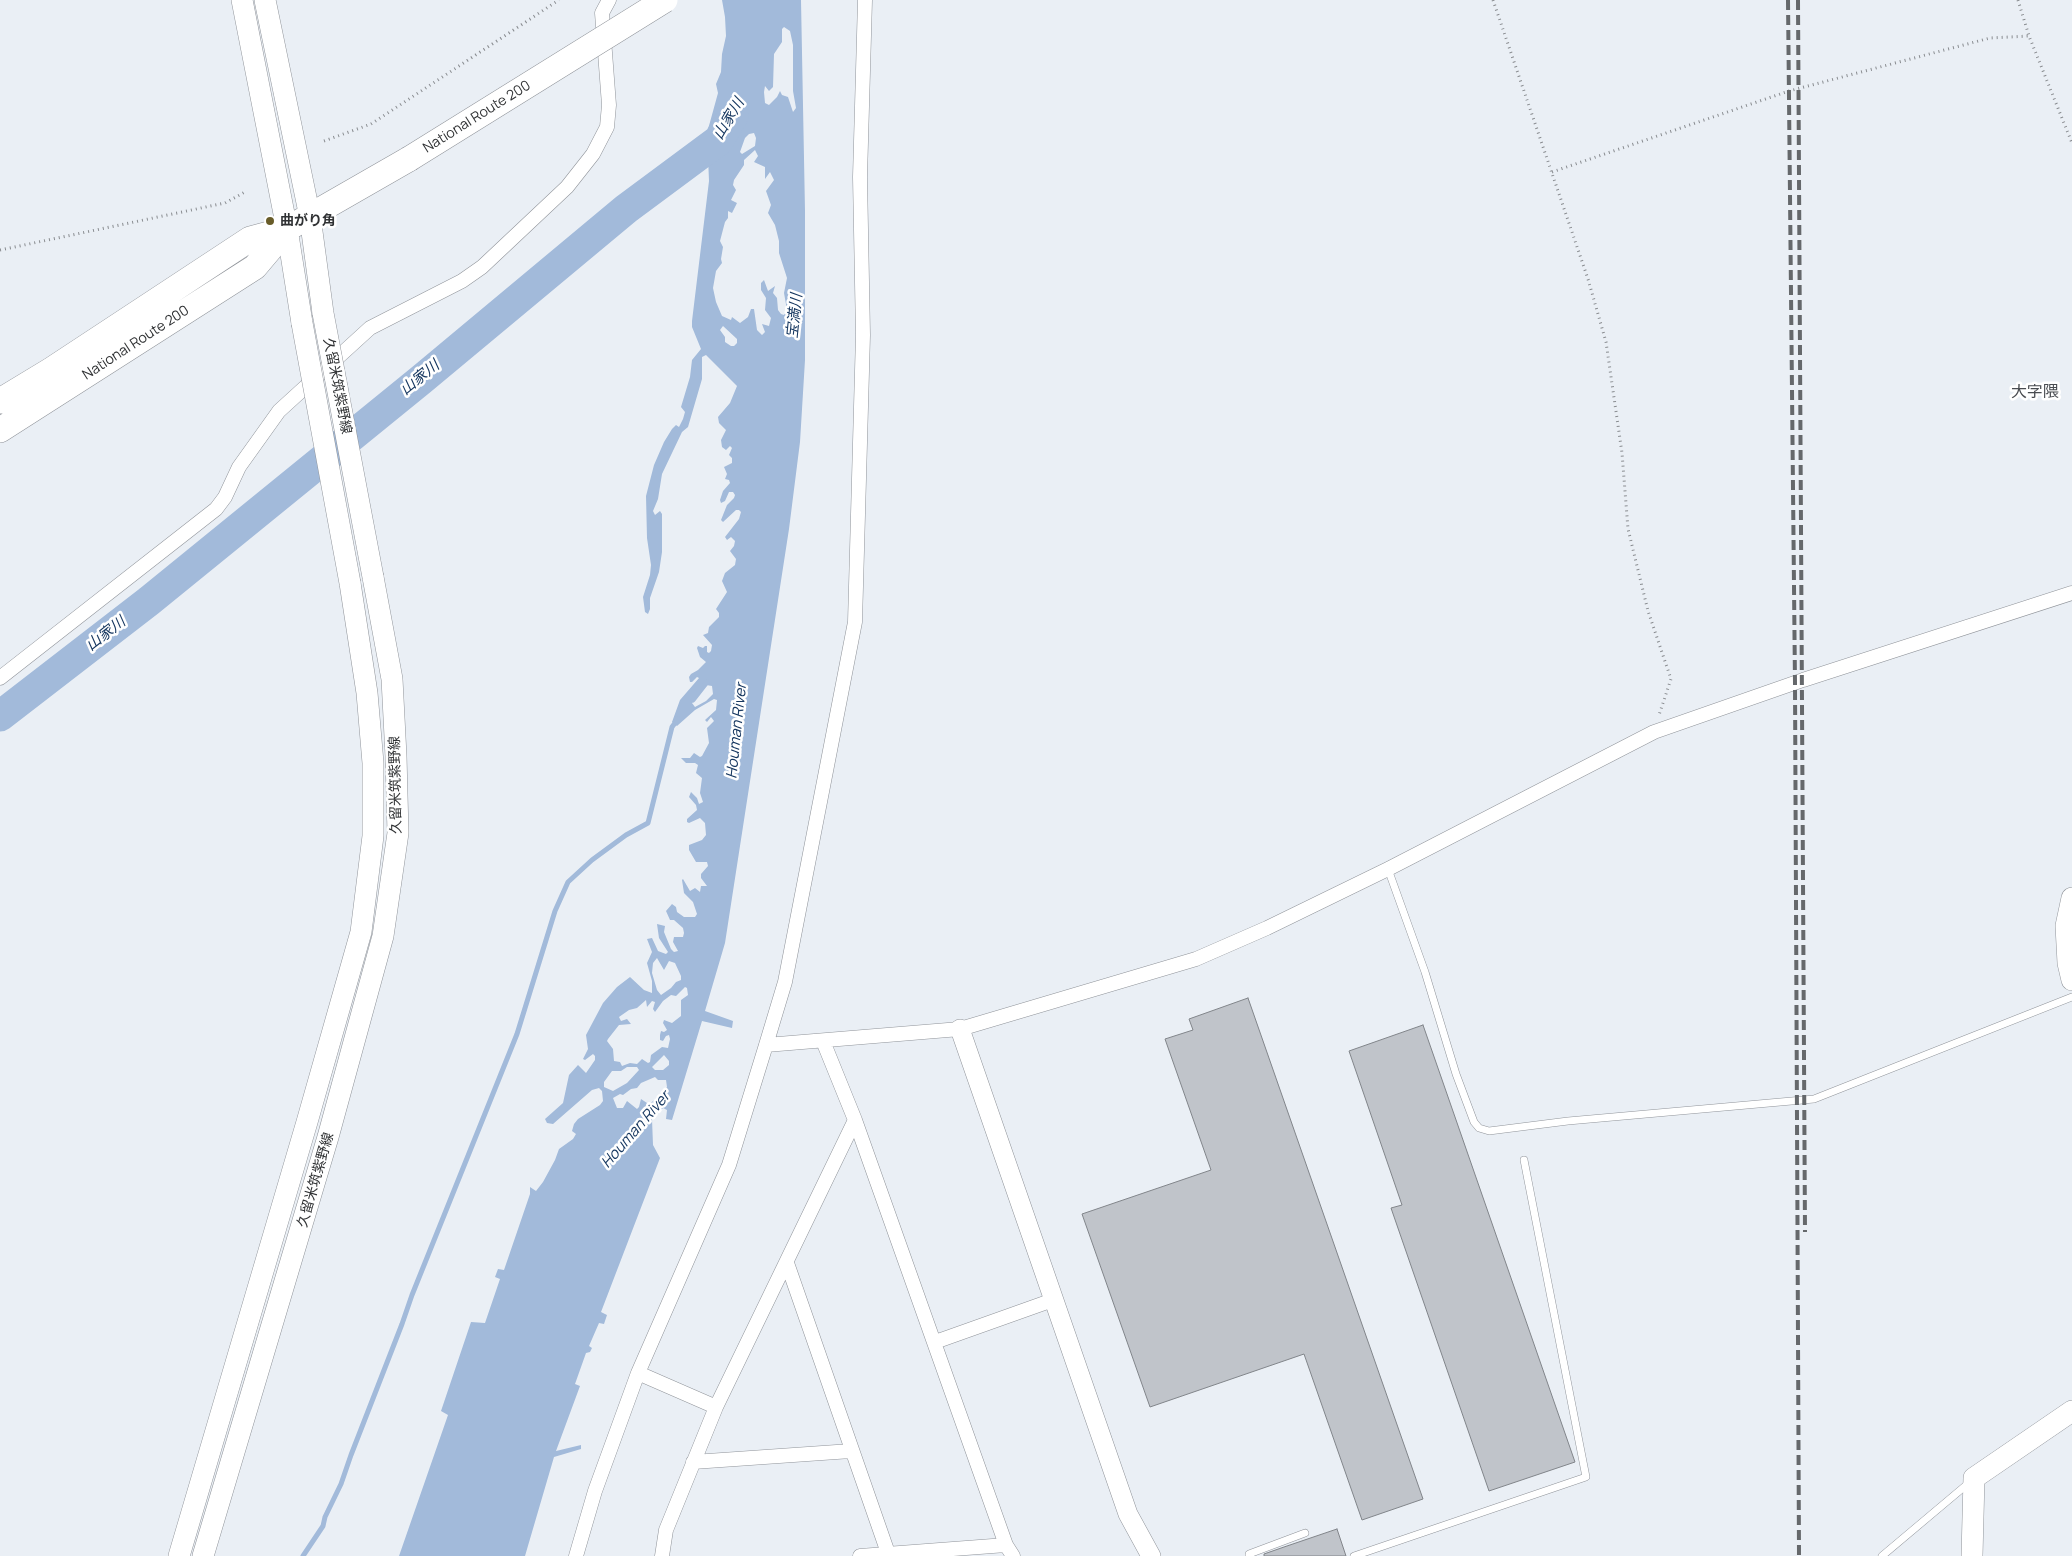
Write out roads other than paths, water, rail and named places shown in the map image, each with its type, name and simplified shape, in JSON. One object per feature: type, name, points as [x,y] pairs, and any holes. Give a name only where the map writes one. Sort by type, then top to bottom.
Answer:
[{"type":"highway","name":"National Route 200","points":[[0,401],[51,370],[250,239],[287,228],[310,217],[409,159],[665,0]]},
{"type":"highway","name":"National Route 200","points":[[0,430],[255,267],[287,228]]},
{"type":"main road","name":"久留米筑紫野線","points":[[179,1556],[307,1122],[360,932],[373,836],[373,763],[367,693],[350,583],[302,323],[287,228],[242,0]]},
{"type":"main road","name":"久留米筑紫野線","points":[[203,1556],[328,1137],[383,936],[398,833],[392,679],[323,313],[310,217],[265,0]]},
{"type":"main road","points":[[2072,898],[2066,926],[2068,963],[2072,980]]},
{"type":"main road","points":[[1972,1556],[1974,1478],[2072,1411]]},
{"type":"street","points":[[0,678],[216,509],[225,496],[239,467],[279,411],[370,328],[462,281],[482,267],[567,187],[593,154],[607,126],[609,105],[602,13],[609,0]]},
{"type":"street","points":[[576,1556],[595,1491],[638,1373],[729,1165],[785,982],[855,622],[863,345],[860,176],[865,0]]},
{"type":"street","points":[[766,1045],[960,1029],[1196,959],[1267,928],[1654,732],[1812,677],[2072,593]]},
{"type":"street","points":[[960,1029],[1128,1514],[1151,1556]]},
{"type":"street","points":[[823,1041],[855,1120],[1010,1550],[860,1556]]},
{"type":"street","points":[[662,1556],[666,1530],[716,1407],[855,1120]]},
{"type":"street","points":[[787,1263],[888,1554]]},
{"type":"street","points":[[935,1342],[1053,1300]]},
{"type":"street","points":[[638,1373],[716,1407]]},
{"type":"street","points":[[693,1462],[851,1451]]},
{"type":"lane","points":[[1388,868],[1425,972],[1456,1074],[1474,1122],[1479,1128],[1489,1131],[1568,1121],[1814,1099],[2072,997]]},
{"type":"lane","points":[[1354,1556],[1586,1477],[1524,1160]]},
{"type":"lane","points":[[1882,1556],[1974,1478]]},
{"type":"lane","points":[[1249,1556],[1249,1554],[1305,1532]]},
{"type":"water","points":[[722,0],[801,0],[805,211],[805,360],[800,442],[789,529],[725,943],[705,1011],[733,1021],[732,1028],[702,1021],[672,1120],[666,1119],[667,1110],[663,1108],[652,1119],[653,1145],[660,1158],[601,1312],[607,1315],[604,1324],[599,1323],[589,1346],[592,1348],[590,1352],[586,1353],[575,1384],[580,1386],[556,1451],[581,1445],[581,1449],[554,1457],[525,1556],[399,1556],[448,1415],[441,1411],[471,1322],[485,1323],[500,1279],[495,1277],[498,1269],[504,1270],[530,1194],[530,1187],[536,1191],[543,1182],[559,1149],[573,1139],[576,1134],[572,1131],[574,1124],[603,1101],[602,1091],[599,1088],[592,1090],[553,1124],[547,1123],[545,1119],[563,1103],[569,1075],[578,1065],[586,1073],[595,1060],[593,1054],[585,1060],[583,1059],[588,1049],[586,1035],[603,1003],[617,987],[630,977],[644,990],[652,993],[652,981],[647,963],[652,952],[647,939],[652,938],[658,951],[666,954],[668,952],[659,938],[657,924],[665,926],[664,932],[671,949],[674,952],[678,951],[673,942],[674,937],[683,937],[683,928],[674,920],[670,920],[666,911],[672,904],[676,907],[677,912],[684,917],[695,917],[697,914],[693,902],[684,893],[682,880],[690,891],[695,888],[700,892],[701,886],[707,886],[701,878],[701,874],[708,866],[707,862],[696,862],[689,850],[689,845],[702,840],[706,835],[705,823],[700,818],[689,823],[687,822],[687,819],[697,810],[696,805],[689,797],[691,792],[697,798],[699,804],[703,802],[700,793],[702,778],[696,773],[698,765],[686,763],[681,758],[690,758],[694,753],[700,757],[702,756],[709,743],[707,728],[714,721],[711,717],[707,722],[705,720],[716,710],[717,700],[714,699],[695,710],[677,726],[672,722],[680,700],[699,678],[697,677],[690,682],[689,677],[706,662],[700,657],[698,646],[703,648],[707,646],[707,652],[711,651],[712,645],[703,635],[708,633],[709,627],[719,617],[716,609],[727,592],[722,581],[725,573],[735,565],[736,559],[730,551],[735,541],[731,537],[727,540],[725,537],[739,519],[741,512],[736,510],[723,522],[721,520],[727,505],[735,495],[733,492],[729,492],[725,501],[721,503],[723,491],[730,483],[729,480],[725,479],[727,474],[724,467],[732,463],[732,458],[729,455],[732,448],[730,446],[726,450],[722,447],[721,440],[726,430],[719,423],[718,417],[730,403],[737,386],[706,355],[702,357],[702,379],[688,427],[682,432],[662,474],[658,499],[653,511],[655,515],[660,511],[662,514],[662,552],[659,572],[650,598],[648,614],[645,612],[643,597],[651,565],[647,538],[646,496],[654,465],[664,442],[672,429],[676,425],[679,427],[683,419],[685,412],[681,407],[690,377],[692,360],[701,349],[692,327],[692,321],[709,181],[707,133],[718,93],[716,84],[721,72],[726,36]],"holes":[[[784,27],[790,31],[793,45],[793,91],[796,108],[793,112],[788,97],[782,95],[780,91],[769,105],[765,103],[765,86],[769,91],[773,87],[774,54],[782,42],[782,29]],[[754,133],[756,138],[755,146],[742,154],[740,152],[745,138],[749,134]],[[755,150],[758,156],[754,162],[765,167],[765,179],[770,172],[774,180],[766,191],[771,205],[768,213],[775,225],[779,241],[779,253],[787,278],[784,293],[787,310],[784,315],[778,310],[777,298],[773,293],[775,286],[768,291],[764,280],[761,283],[761,290],[766,298],[765,310],[771,318],[769,326],[762,324],[765,332],[762,335],[757,330],[754,309],[751,309],[748,317],[740,323],[732,317],[731,320],[722,316],[713,288],[716,271],[722,263],[723,247],[720,241],[725,222],[728,218],[728,211],[732,213],[737,203],[731,200],[736,190],[733,185],[734,180],[744,165],[744,160]],[[723,326],[737,339],[737,343],[734,346],[725,342],[725,337],[720,330]],[[706,685],[712,686],[713,694],[706,701],[695,707],[692,703],[697,698],[697,693]],[[657,958],[664,970],[669,961],[675,963],[681,980],[661,995],[657,990],[652,973],[653,963]],[[685,987],[687,988],[688,995],[681,1000],[681,1016],[672,1023],[664,1020],[663,1023],[667,1030],[661,1031],[660,1040],[663,1041],[669,1035],[668,1048],[662,1047],[651,1055],[650,1062],[648,1063],[642,1059],[637,1064],[630,1063],[622,1066],[620,1062],[614,1061],[613,1049],[607,1041],[619,1025],[631,1024],[627,1019],[621,1021],[619,1017],[629,1010],[637,1008],[646,1000],[647,1007],[652,1001],[655,1002],[653,1009],[655,1012],[663,1001],[671,995],[676,996]],[[664,1055],[669,1061],[669,1065],[663,1070],[655,1070],[652,1067]],[[627,1067],[637,1067],[639,1070],[627,1083],[613,1091],[604,1087],[604,1082],[612,1071],[621,1071]],[[655,1077],[658,1080],[666,1080],[667,1087],[651,1103],[641,1099],[637,1109],[627,1101],[623,1108],[617,1108],[613,1098],[620,1094],[623,1095],[631,1089],[637,1088],[641,1083]]]},
{"type":"waterway","name":"山家川","points":[[0,716],[149,601],[422,379],[626,209],[719,140],[733,115]]},
{"type":"waterway","points":[[693,700],[707,682]]},
{"type":"waterway","points":[[303,1556],[323,1526],[325,1517],[341,1484],[412,1295],[517,1034],[555,911],[568,882],[592,860],[626,835],[648,823],[672,727],[678,719]]},
{"type":"railway","points":[[1788,0],[1795,683],[1799,1556]]},
{"type":"railway","points":[[1798,0],[1805,1232]]},
{"type":"place","name":"曲がり角","points":[[270,221]]},
{"type":"district","name":"大字隈","points":[[2035,393]]},
{"type":"water label","name":"宝満川","points":[[795,316]]},
{"type":"water label","name":"Houman River","points":[[737,731]]},
{"type":"water label","name":"Houman River","points":[[636,1130]]}]
